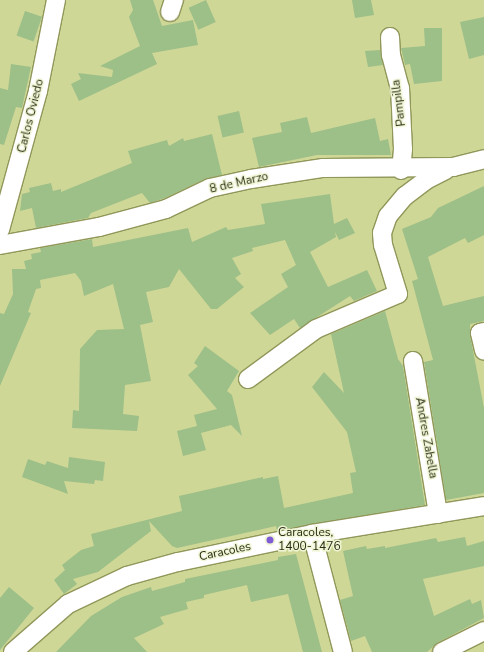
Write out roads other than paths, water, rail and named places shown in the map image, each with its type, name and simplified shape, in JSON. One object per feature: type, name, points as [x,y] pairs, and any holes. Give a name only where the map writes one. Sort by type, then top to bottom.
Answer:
[{"type":"street","name":"Carlos Oviedo","points":[[0,230],[38,90],[56,0]]},
{"type":"street","name":"Pampilla","points":[[390,37],[391,55],[400,88],[403,149],[401,170]]},
{"type":"street","name":"8 de Marzo","points":[[0,245],[99,227],[166,209],[210,188],[251,179],[324,168],[401,170],[453,167],[484,159]]},
{"type":"street","points":[[248,379],[316,329],[398,294],[383,245],[382,233],[388,216],[405,196],[426,180],[453,167]]},
{"type":"street","points":[[482,332],[484,350]]},
{"type":"street","name":"Andres Zabella","points":[[413,362],[438,514]]},
{"type":"street","name":"Caracoles","points":[[13,652],[68,604],[127,576],[178,562],[312,534],[484,506]]},
{"type":"street","points":[[312,534],[344,652]]},
{"type":"street","points":[[442,652],[484,631]]},
{"type":"place","name":"Caracoles, 1400-1476","points":[[270,540]]}]
